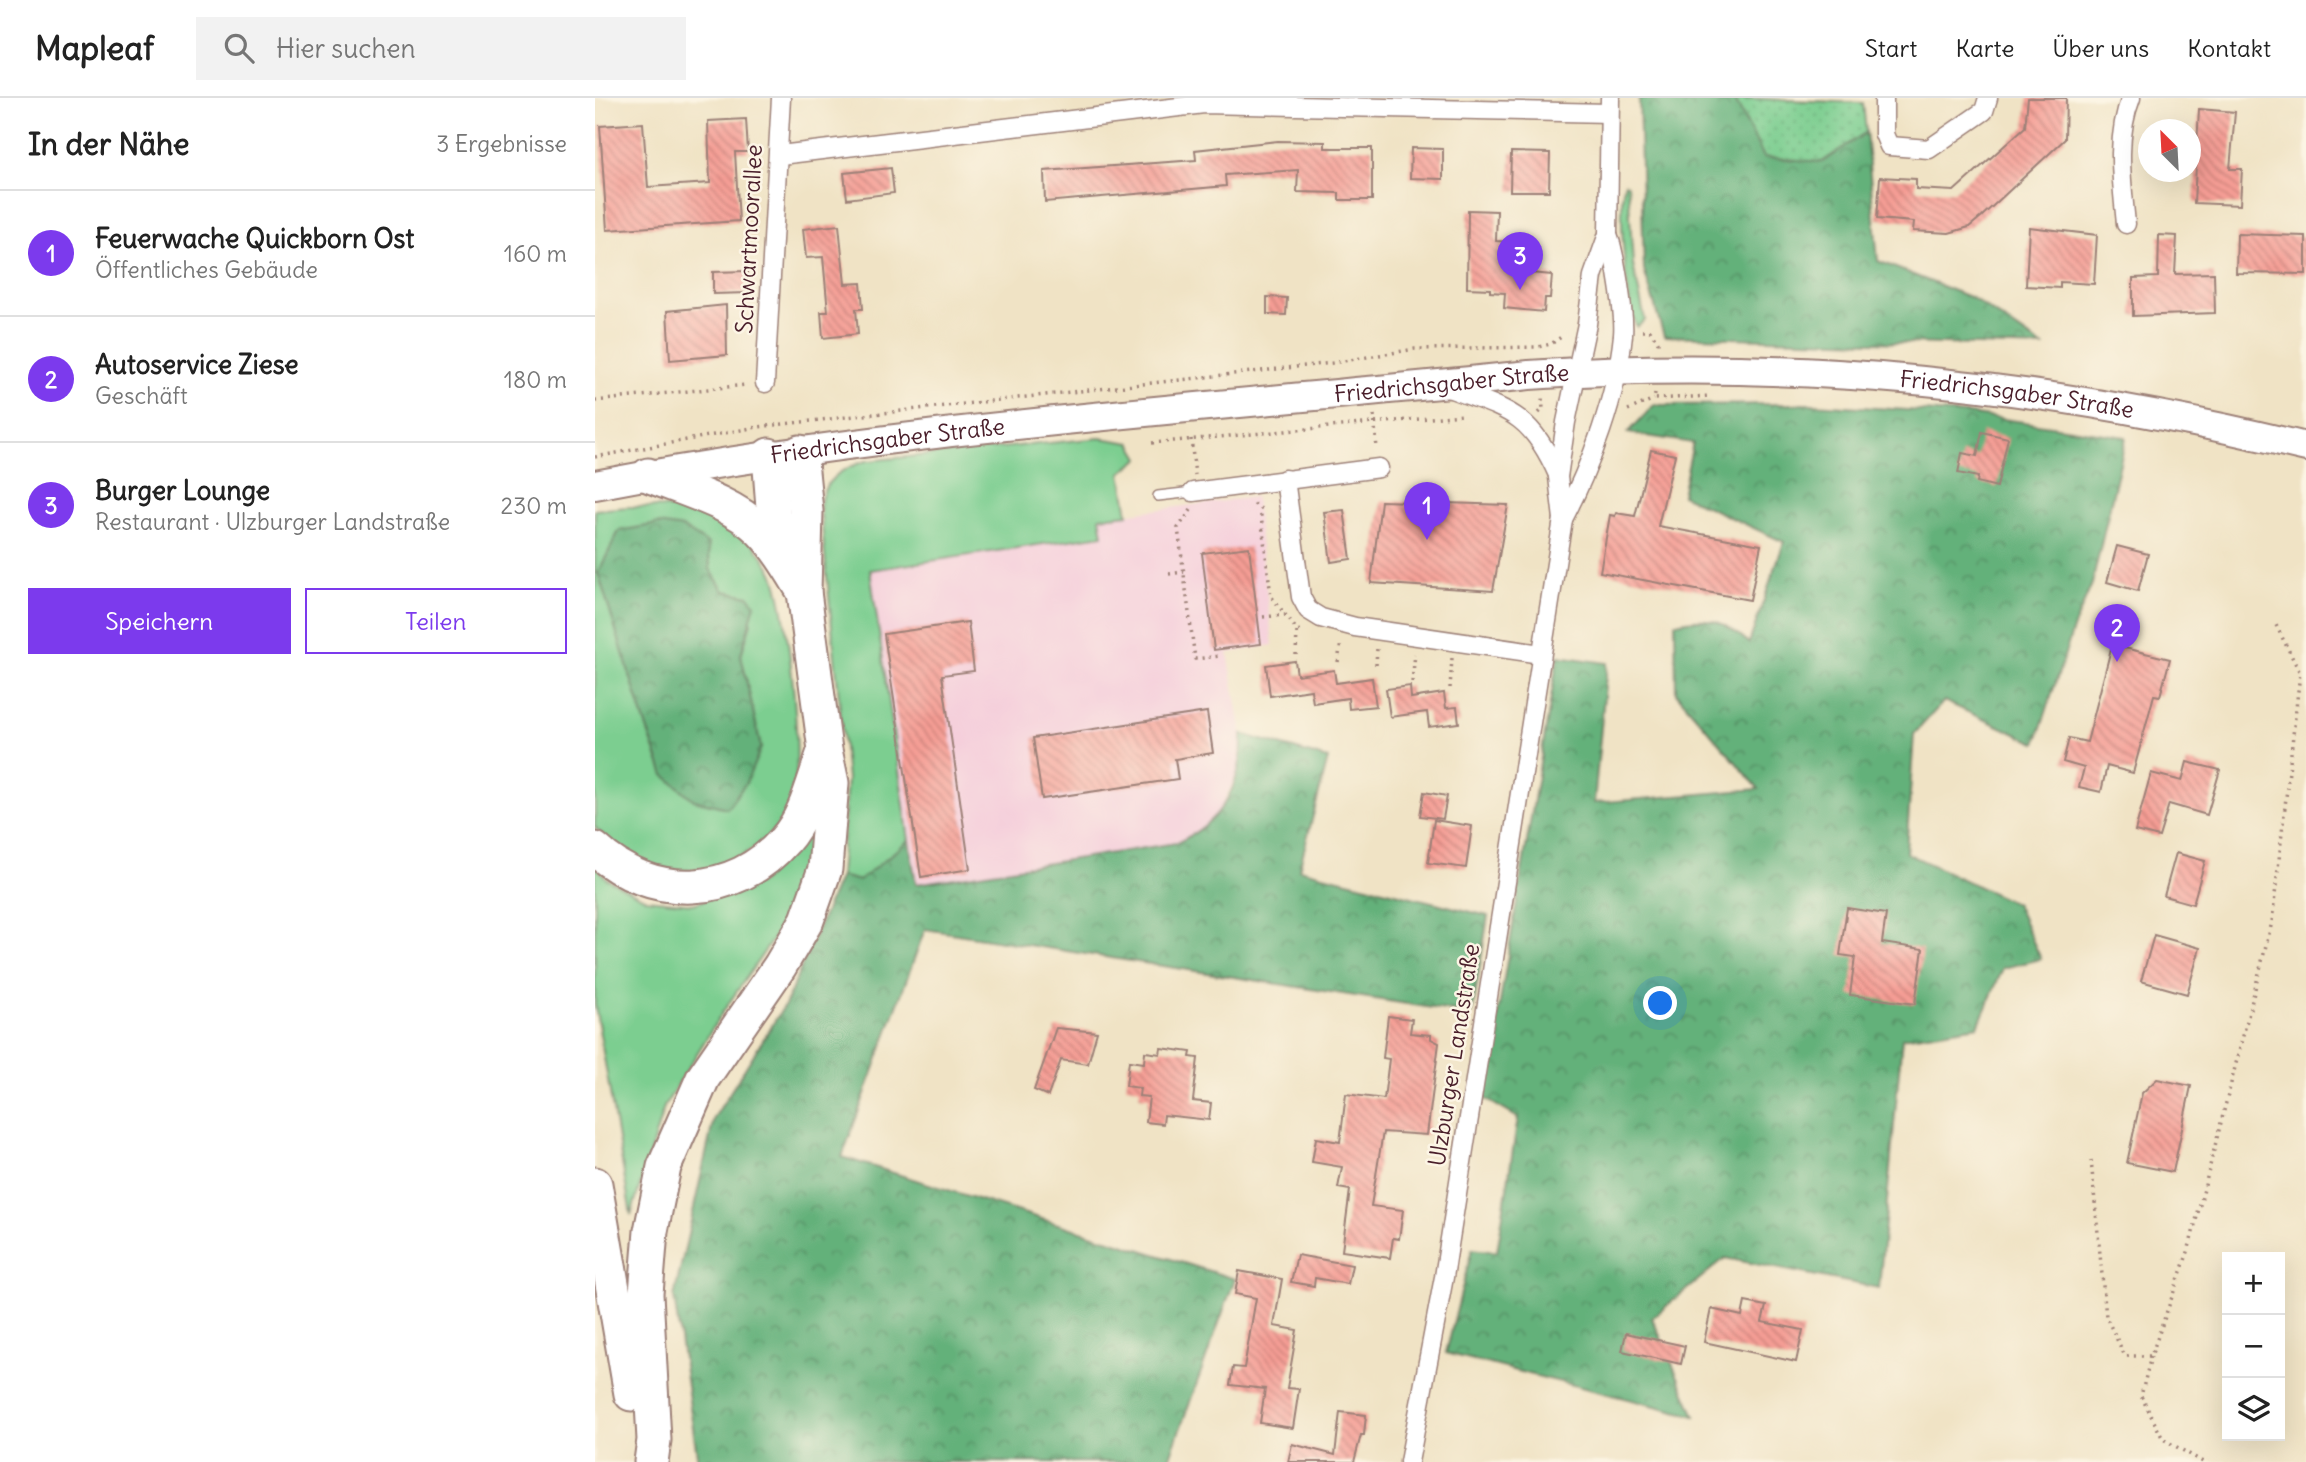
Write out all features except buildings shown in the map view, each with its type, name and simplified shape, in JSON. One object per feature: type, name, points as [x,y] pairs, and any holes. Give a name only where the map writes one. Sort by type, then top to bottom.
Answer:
[{"type":"highway","points":[[776,547],[784,453]]},
{"type":"highway","points":[[651,1462],[654,1440],[646,1294],[651,1231],[664,1167],[703,1078],[780,966],[807,920],[825,869],[831,825],[832,783],[825,750],[804,592],[806,511],[784,453]]},
{"type":"highway","points":[[648,475],[721,505],[747,519],[776,547],[804,592]]},
{"type":"highway","points":[[595,849],[614,867],[642,879],[679,888],[711,886],[740,876],[764,861],[786,840],[801,817],[825,750]]},
{"type":"highway","points":[[595,1184],[643,1462]]},
{"type":"main road","name":"Friedrichsgaber Straße","points":[[595,485],[784,453],[1149,412],[1616,370],[1788,370],[1975,385],[2156,413],[2306,447]]},
{"type":"street","name":"Schwartmoorallee","points":[[765,383],[780,155],[781,98]]},
{"type":"street","points":[[1884,98],[1884,134],[1889,146],[1929,149],[1984,111],[1988,98]]},
{"type":"street","points":[[2126,224],[2120,159],[2125,114],[2131,98]]},
{"type":"street","points":[[780,155],[1204,104],[1610,106]]},
{"type":"street","name":"Ulzburger Landstraße","points":[[1409,1462],[1444,1277],[1563,519],[1558,477],[1586,330],[1593,276],[1608,234],[1610,106]]},
{"type":"street","name":"Ulzburger Landstraße","points":[[1563,519],[1585,477],[1616,370],[1624,332],[1615,253],[1608,234]]},
{"type":"street","name":"Ulzburger Landstraße","points":[[1439,384],[1521,418],[1543,443],[1558,477]]},
{"type":"street","points":[[1197,498],[1285,479],[1379,468]]},
{"type":"street","points":[[1285,479],[1301,597],[1308,610],[1321,618],[1355,627],[1541,654]]},
{"type":"lane","points":[[1158,496],[1197,498]]},
{"type":"path","points":[[595,457],[757,427],[1332,363],[1415,349],[1538,347],[1551,344],[1569,329],[1586,330]]},
{"type":"path","points":[[1624,332],[1650,331],[1658,342],[1654,399],[1722,396]]},
{"type":"path","points":[[595,401],[765,383]]},
{"type":"path","points":[[1372,392],[1379,468]]},
{"type":"path","points":[[1152,443],[1468,415]]},
{"type":"path","points":[[1191,439],[1197,498],[1178,528],[1195,659],[1220,656]]},
{"type":"path","points":[[1251,502],[1260,508],[1271,596],[1297,630],[1296,655]]},
{"type":"path","points":[[1169,574],[1184,572]]},
{"type":"path","points":[[1263,617],[1285,615]]},
{"type":"path","points":[[2203,1462],[2163,1439],[2141,1396],[2151,1356],[2188,1252],[2272,922],[2300,673],[2276,625]]},
{"type":"path","points":[[1297,630],[1308,632]]},
{"type":"path","points":[[1338,662],[1342,637]]},
{"type":"path","points":[[1376,665],[1377,642]]},
{"type":"path","points":[[1412,682],[1415,648]]},
{"type":"path","points":[[1450,688],[1453,653]]},
{"type":"path","points":[[2091,1160],[2106,1317],[2125,1356],[2151,1356]]},
{"type":"shaded area","points":[[1255,497],[1273,645],[1228,653],[1242,734],[1243,761],[1220,809],[1199,833],[1176,843],[915,884],[870,570],[1102,535],[1100,517]]},
{"type":"green space","points":[[1639,98],[1734,98],[1764,157],[1822,162],[1866,132],[1878,261],[1972,298],[2043,347],[1664,336],[1644,270]]},
{"type":"green space","points":[[1734,98],[1863,103],[1866,132],[1822,162],[1764,157]]},
{"type":"green space","points":[[1625,183],[1628,185],[1633,265],[1645,320],[1637,327],[1629,300],[1624,255],[1622,211]]},
{"type":"green space","points":[[1814,404],[1969,414],[2126,437],[2092,584],[2074,626],[2036,743],[1944,701],[1914,734],[1906,853],[2016,904],[2041,959],[2003,968],[1978,1026],[1902,1038],[1879,1288],[1725,1258],[1652,1318],[1695,1416],[1446,1353],[1472,1249],[1497,1252],[1518,1118],[1484,1098],[1558,656],[1607,663],[1594,803],[1759,789],[1676,693],[1675,623],[1715,621],[1749,643],[1784,542],[1682,495],[1693,443],[1628,433],[1654,405]]},
{"type":"green space","points":[[1100,438],[1131,443],[1140,458],[1121,473],[1128,514],[1100,517],[1103,535],[870,570],[909,840],[859,882],[840,876],[847,779],[820,505],[825,488],[842,471],[866,461]]},
{"type":"green space","points":[[668,508],[694,510],[720,517],[741,530],[772,571],[783,614],[792,680],[797,746],[794,791],[780,823],[769,836],[742,856],[726,863],[693,870],[652,865],[615,846],[595,827],[595,510]],"holes":[[[708,544],[710,569],[724,592],[748,596],[751,623],[741,655],[761,748],[664,775],[644,720],[599,573]]]},
{"type":"green space","points":[[658,524],[683,528],[708,544],[710,569],[724,591],[749,596],[755,604],[741,655],[761,748],[746,783],[727,808],[694,800],[664,775],[598,573],[619,531]]},
{"type":"green space","points":[[1242,734],[1328,759],[1299,869],[1488,916],[1472,1014],[925,929],[842,1157],[1235,1279],[1168,1462],[698,1462],[674,1297],[714,1118],[786,1003],[840,876],[859,881],[909,840],[916,884],[1176,843],[1206,824],[1227,799],[1239,769]]},
{"type":"green space","points":[[822,793],[816,853],[773,939],[722,1013],[664,1107],[631,1215],[595,1005],[595,865],[607,879],[646,899],[693,904],[762,882],[803,835]]},
{"type":"place","name":"Burger Lounge","points":[[1520,290]]},
{"type":"place","name":"Feuerwache Quickborn Ost","points":[[1427,540]]},
{"type":"place","name":"Autoservice Ziese","points":[[2117,662]]}]
